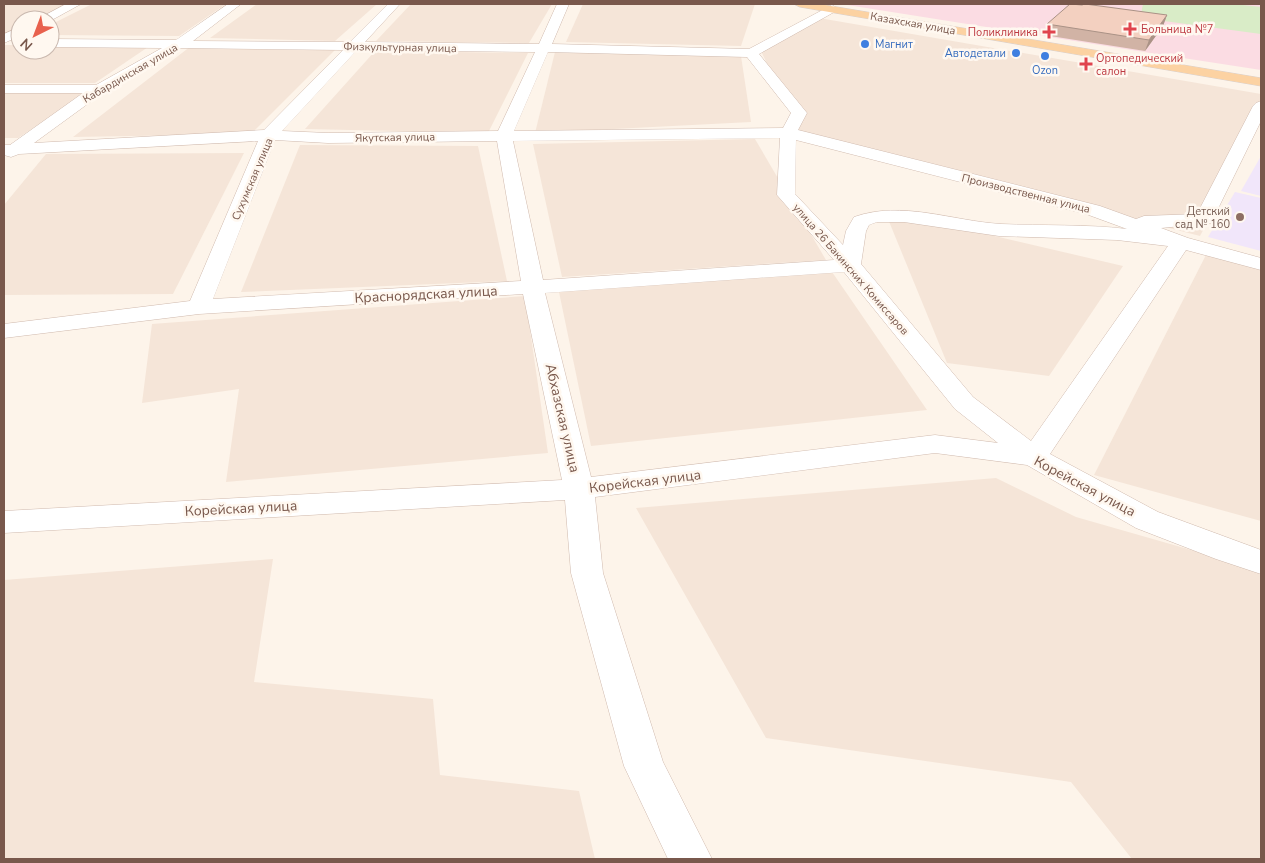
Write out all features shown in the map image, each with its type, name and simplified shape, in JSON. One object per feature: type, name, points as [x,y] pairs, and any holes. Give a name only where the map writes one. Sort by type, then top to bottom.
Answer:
[{"type":"main road","name":"Казахская улица","points":[[800,4],[1261,82]]},
{"type":"street","points":[[60,11],[75,4]]},
{"type":"street","name":"Кабардинская улица","points":[[7,155],[99,89],[181,43],[235,4]]},
{"type":"street","name":"Сухумская улица","points":[[199,307],[270,135],[394,4]]},
{"type":"street","points":[[504,136],[563,4]]},
{"type":"street","points":[[751,53],[832,9]]},
{"type":"street","name":"Физкультурная улица","points":[[60,43],[544,48],[751,53]]},
{"type":"street","name":"улица 26 Бакинских Комиссаров","points":[[751,53],[799,113],[788,133],[786,195],[850,265],[964,403],[1034,457]]},
{"type":"street","points":[[4,89],[99,89]]},
{"type":"street","points":[[1111,217],[1140,222],[1173,222],[1204,219],[1261,106]]},
{"type":"street","name":"Якутская улица","points":[[7,155],[270,135],[328,138],[788,133]]},
{"type":"street","name":"Производственная улица","points":[[788,133],[1084,208],[1182,242],[1261,264]]},
{"type":"street","name":"Абхазская улица","points":[[504,136],[533,287],[579,489],[587,574],[644,766],[690,859]]},
{"type":"street","points":[[850,265],[856,231],[861,221],[875,216],[904,216],[999,230],[1117,234],[1182,242],[1034,457]]},
{"type":"street","name":"Краснорядская улица","points":[[4,331],[199,307],[533,287],[850,265]]},
{"type":"street","name":"Корейская улица","points":[[4,522],[579,489],[935,444],[1034,457],[1147,520],[1261,562]]},
{"type":"shaded area","points":[[4,4],[68,4],[56,10],[10,10],[10,33],[4,36]]},
{"type":"shaded area","points":[[92,4],[226,4],[179,36],[60,35],[60,20]]},
{"type":"shaded area","points":[[257,4],[377,4],[335,41],[210,38]]},
{"type":"shaded area","points":[[411,4],[552,4],[529,43],[376,41]]},
{"type":"shaded area","points":[[583,4],[755,4],[741,46],[566,42]]},
{"type":"shaded area","name":"Больница №7","points":[[841,4],[1261,4],[1261,70],[1157,54]]},
{"type":"shaded area","name":"Ozon","points":[[819,18],[1261,94],[1261,120],[1200,236],[800,132],[759,47]]},
{"type":"shaded area","points":[[4,45],[10,45],[10,60],[60,60],[60,45],[151,45],[95,83],[4,83]]},
{"type":"shaded area","points":[[191,46],[336,49],[251,134],[73,137]]},
{"type":"shaded area","points":[[375,51],[528,53],[488,133],[305,129]]},
{"type":"shaded area","points":[[555,52],[741,56],[751,122],[535,133]]},
{"type":"shaded area","points":[[91,90],[18,138],[4,138],[4,91]]},
{"type":"shaded area","points":[[755,139],[826,260],[562,277],[533,144]]},
{"type":"shaded area","points":[[300,145],[478,146],[507,281],[241,292]]},
{"type":"shaded area","points":[[244,153],[173,294],[4,295],[4,205],[46,154]]},
{"type":"shaded area","points":[[1261,156],[1261,196],[1241,191]]},
{"type":"shaded area","name":"Детский сад № 160","points":[[1235,192],[1261,198],[1261,251],[1208,237]]},
{"type":"shaded area","points":[[914,217],[1123,266],[1049,376],[947,363],[888,219]]},
{"type":"shaded area","points":[[1207,253],[1261,267],[1261,521],[1094,475]]},
{"type":"shaded area","points":[[830,269],[927,410],[591,446],[559,292]]},
{"type":"shaded area","points":[[525,296],[548,453],[226,482],[239,389],[142,403],[152,324]]},
{"type":"shaded area","points":[[996,478],[1076,517],[1261,570],[1261,859],[1132,859],[1071,782],[766,738],[636,508]]},
{"type":"shaded area","points":[[273,559],[254,682],[433,699],[440,775],[579,791],[595,859],[4,859],[4,580]]},
{"type":"green space","points":[[1143,4],[1234,4],[1261,7],[1261,34],[1164,21],[1141,14]]},
{"type":"building","points":[[1070,4],[1085,4],[1167,15],[1149,40],[1047,24]]},
{"type":"place","name":"Больница №7","points":[[1130,29]]},
{"type":"place","name":"Поликлиника","points":[[1049,32]]},
{"type":"place","name":"Магнит","points":[[865,44]]},
{"type":"place","name":"Автодетали","points":[[1016,53]]},
{"type":"place","name":"Ozon","points":[[1045,56]]},
{"type":"place","name":"Ортопедический салон","points":[[1086,64]]},
{"type":"place","name":"Детский сад № 160","points":[[1240,217]]}]
